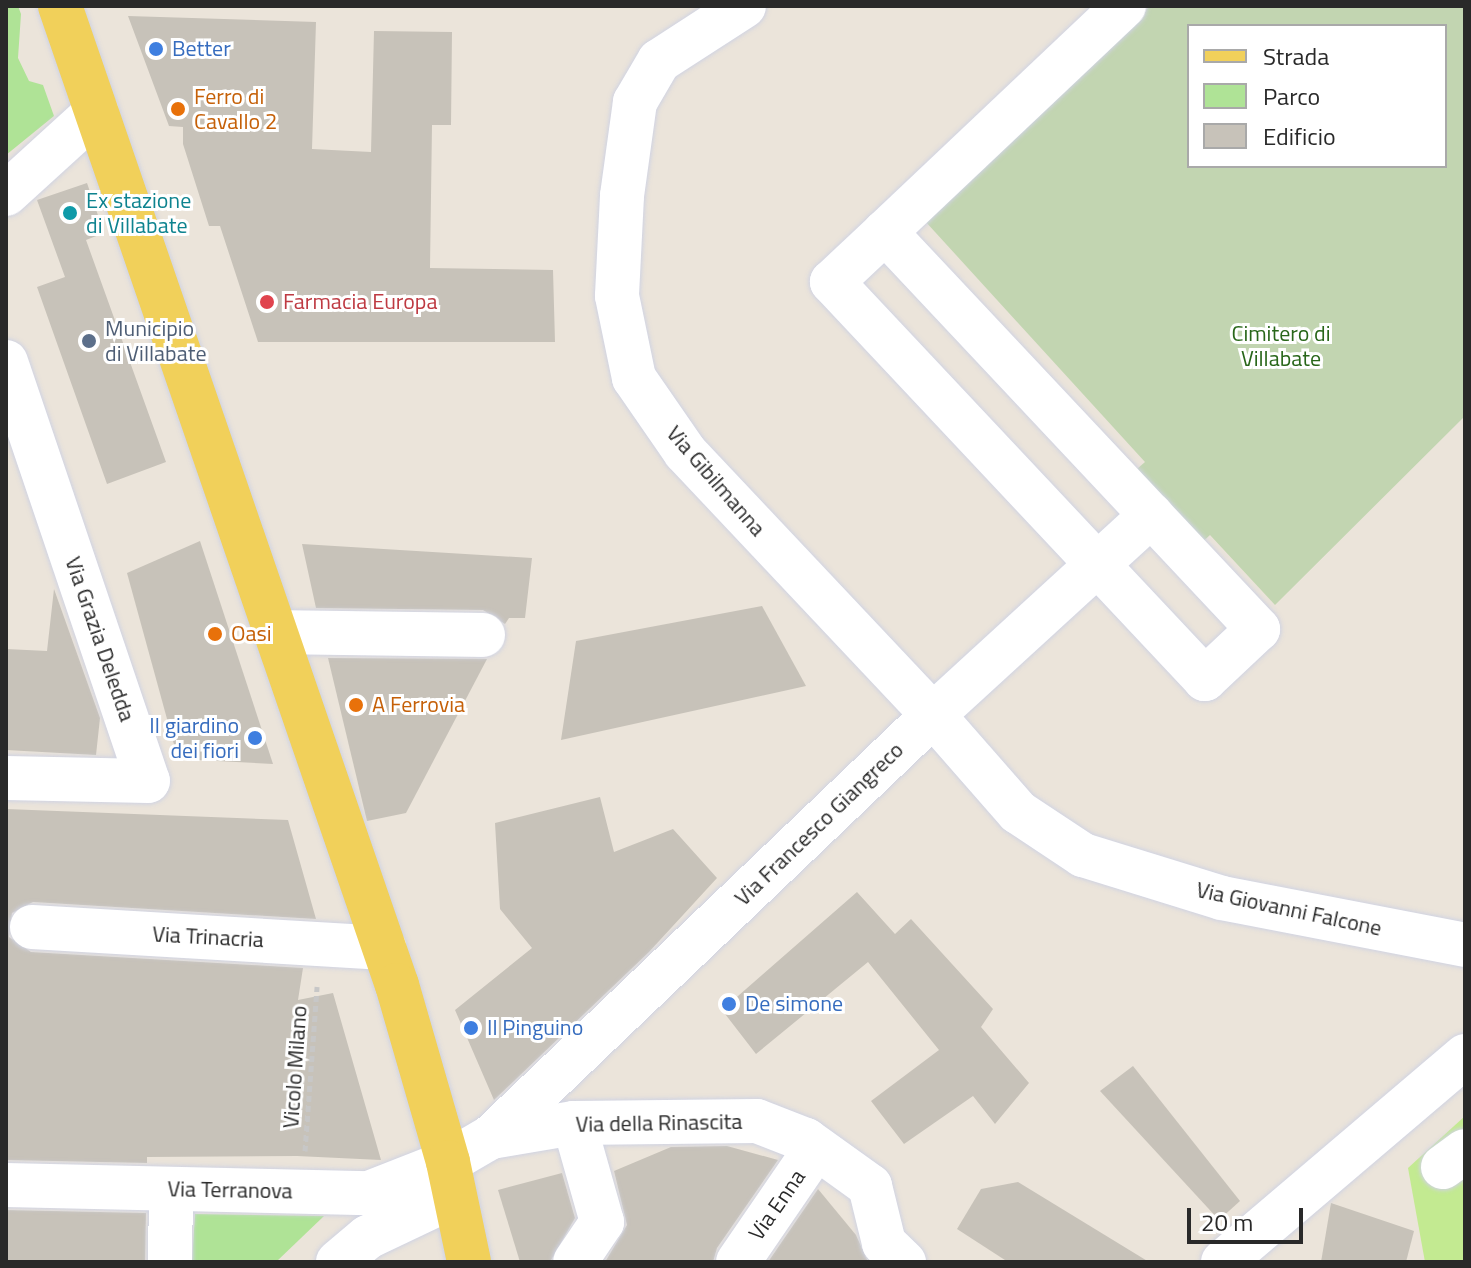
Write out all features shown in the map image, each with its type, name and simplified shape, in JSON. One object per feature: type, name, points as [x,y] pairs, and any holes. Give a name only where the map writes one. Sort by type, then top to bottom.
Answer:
[{"type":"main road","points":[[60,6],[96,112],[209,402],[239,490],[275,632],[384,948],[451,1179],[469,1262]]},
{"type":"street","name":"Via Gibilmanna","points":[[744,6],[659,61],[635,102],[622,196],[617,296],[634,378],[685,452],[933,715]]},
{"type":"street","points":[[885,232],[1258,629],[1205,679],[832,282],[1124,6]]},
{"type":"street","points":[[6,194],[96,112]]},
{"type":"street","name":"Via Grazia Deledda","points":[[6,362],[148,781],[6,778]]},
{"type":"street","name":"Via Francesco Giangreco","points":[[491,1137],[933,715],[1151,515]]},
{"type":"street","points":[[275,632],[483,635]]},
{"type":"street","name":"Via Giovanni Falcone","points":[[933,715],[1018,812],[1083,855],[1222,898],[1465,945]]},
{"type":"street","name":"Via Trinacria","points":[[32,927],[384,948]]},
{"type":"street","points":[[1223,1262],[1465,1056]]},
{"type":"street","name":"Via della Rinascita","points":[[451,1179],[491,1137],[574,1123],[757,1121],[816,1148],[870,1186],[888,1256]]},
{"type":"street","points":[[574,1123],[602,1222],[575,1262]]},
{"type":"street","name":"Via Enna","points":[[738,1262],[816,1148]]},
{"type":"street","points":[[353,1249],[451,1179]]},
{"type":"street","name":"Via Terranova","points":[[6,1185],[369,1193],[451,1179]]},
{"type":"street","points":[[170,1262],[171,1189]]},
{"type":"street","points":[[353,1249],[369,1193]]},
{"type":"path","name":"Vicolo Milano","points":[[302,1192],[320,944]]},
{"type":"green space","points":[[6,6],[18,6],[21,14],[18,58],[29,81],[43,85],[54,116],[6,155]]},
{"type":"green space","name":"Cimitero di Villabate","points":[[1150,6],[1465,6],[1465,416],[1275,605],[1210,535],[1195,549],[1129,476],[1145,462],[925,221]]},
{"type":"green space","points":[[1465,1116],[1465,1262],[1425,1262],[1408,1168]]},
{"type":"green space","points":[[195,1214],[324,1216],[276,1262],[192,1262]]},
{"type":"building","points":[[128,16],[316,22],[312,149],[371,152],[374,31],[452,32],[451,125],[432,125],[430,268],[553,270],[555,342],[258,342],[220,226],[209,226],[183,144],[183,127],[169,126]]},
{"type":"building","name":"Municipio di Villabate","points":[[87,183],[104,233],[86,240],[166,462],[107,484],[37,287],[65,277],[37,200]]},
{"type":"building","points":[[200,541],[273,764],[178,759],[127,573]]},
{"type":"building","points":[[302,544],[532,558],[525,618],[509,618],[505,624],[483,610],[316,608]]},
{"type":"building","points":[[54,589],[100,718],[96,755],[6,750],[6,649],[47,651]]},
{"type":"building","points":[[762,606],[806,686],[561,740],[576,641]]},
{"type":"building","points":[[328,658],[487,659],[406,813],[367,821]]},
{"type":"building","points":[[600,797],[614,852],[673,829],[717,878],[649,952],[494,1100],[455,1010],[532,948],[500,909],[495,823]]},
{"type":"building","points":[[6,809],[288,820],[316,919],[33,902],[12,913],[9,937],[31,952],[303,968],[298,1000],[333,993],[381,1160],[297,1156],[147,1157],[147,1163],[6,1160]]},
{"type":"building","points":[[857,892],[895,934],[911,919],[993,1009],[981,1027],[1029,1083],[995,1124],[973,1096],[904,1144],[871,1101],[939,1050],[868,962],[756,1054],[722,1010]]},
{"type":"building","points":[[1133,1066],[1240,1201],[1219,1220],[1100,1091]]},
{"type":"building","points":[[727,1146],[778,1160],[717,1248],[713,1262],[605,1262],[627,1225],[614,1171],[671,1147]]},
{"type":"building","points":[[562,1173],[575,1218],[550,1262],[520,1262],[498,1190]]},
{"type":"building","points":[[1018,1182],[1149,1262],[1008,1262],[957,1229],[981,1189]]},
{"type":"building","points":[[818,1189],[856,1235],[868,1262],[768,1262]]},
{"type":"building","points":[[1331,1203],[1414,1231],[1406,1262],[1321,1262]]},
{"type":"building","points":[[6,1210],[146,1213],[145,1262],[6,1262]]},
{"type":"place","name":"Better","points":[[156,49]]},
{"type":"place","name":"Ferro di Cavallo 2","points":[[178,109]]},
{"type":"place","name":"Ex stazione di Villabate","points":[[70,213]]},
{"type":"place","name":"Farmacia Europa","points":[[267,302]]},
{"type":"place","name":"Municipio di Villabate","points":[[89,341]]},
{"type":"place","name":"Oasi","points":[[215,634]]},
{"type":"place","name":"A Ferrovia","points":[[356,705]]},
{"type":"place","name":"Il giardino dei fiori","points":[[255,738]]},
{"type":"place","name":"De simone","points":[[729,1004]]},
{"type":"place","name":"Il Pinguino","points":[[471,1028]]}]
